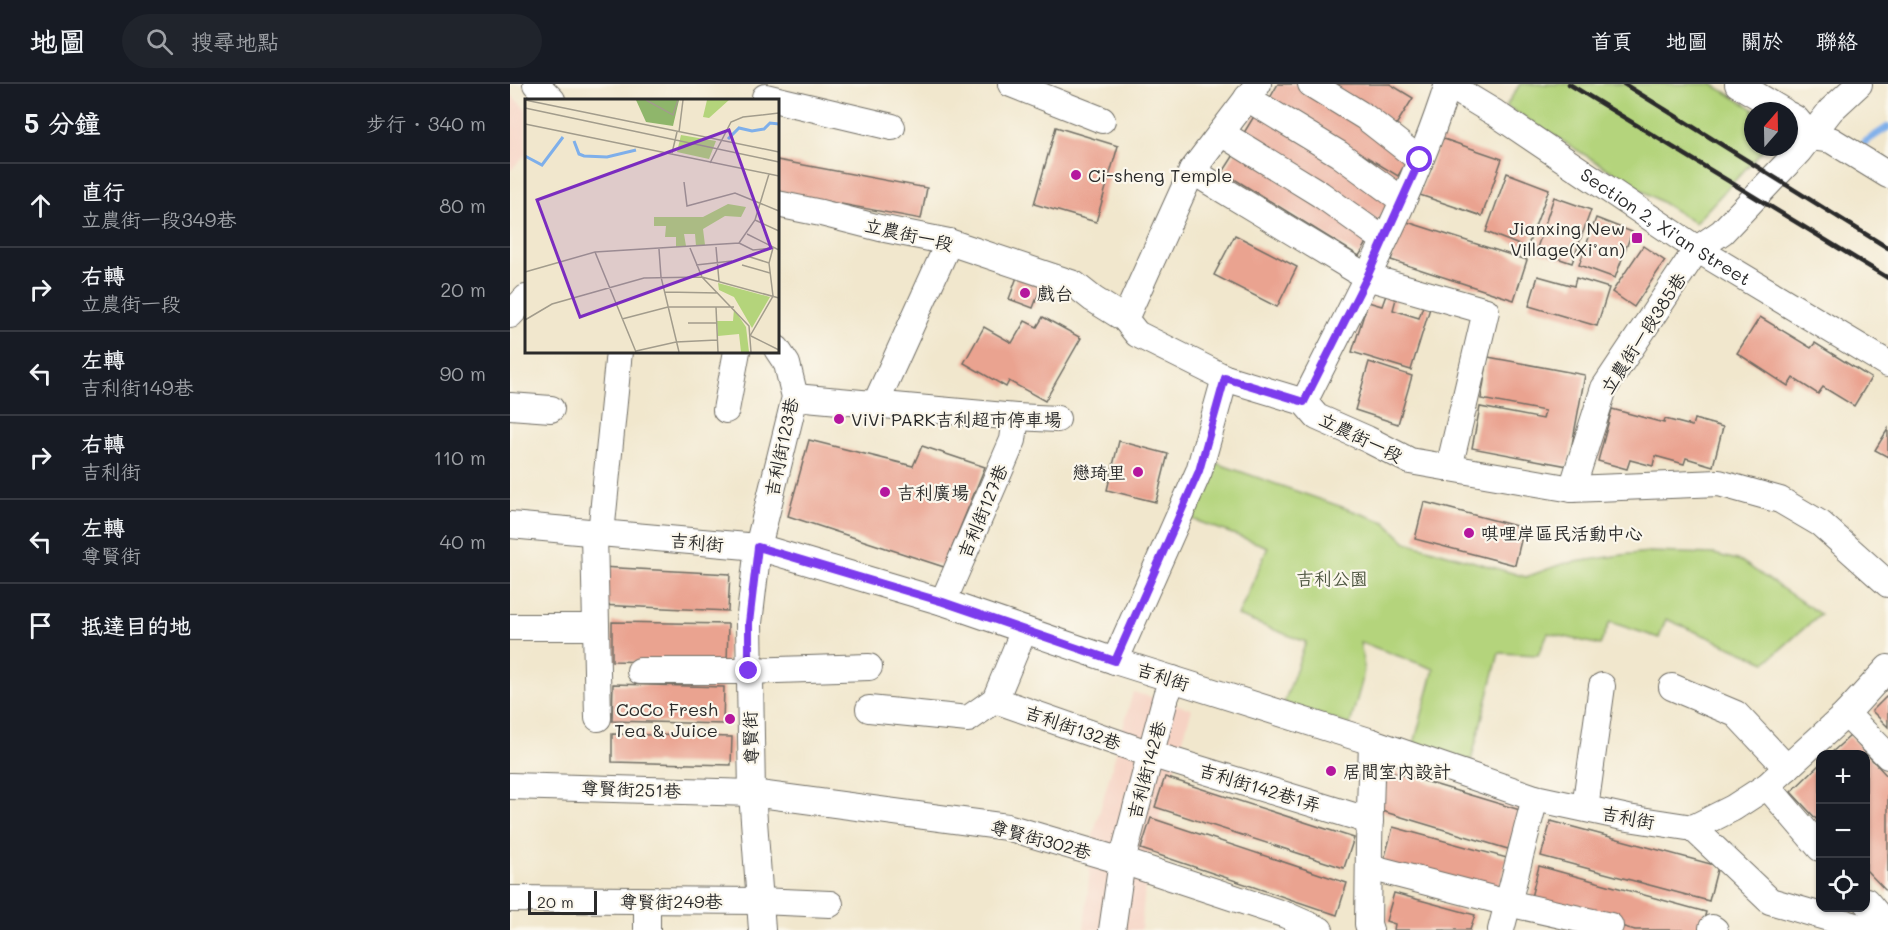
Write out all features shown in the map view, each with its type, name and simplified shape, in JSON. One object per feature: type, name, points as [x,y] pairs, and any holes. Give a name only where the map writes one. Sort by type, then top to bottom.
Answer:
[{"type":"street","points":[[536,84],[551,99]]},
{"type":"street","points":[[1011,84],[1102,120]]},
{"type":"street","points":[[1311,84],[1365,117],[1420,160]]},
{"type":"street","points":[[1304,402],[1367,277],[1435,128],[1448,84]]},
{"type":"street","name":"Section 2, Xi'an Street","points":[[1448,84],[1482,93],[1698,249],[1888,364]]},
{"type":"street","points":[[1738,84],[1768,102]]},
{"type":"street","points":[[1698,249],[1722,232],[1811,137],[1831,110],[1859,84]]},
{"type":"street","points":[[1125,319],[1192,171],[1253,91],[1402,200]]},
{"type":"street","points":[[767,94],[892,127]]},
{"type":"street","points":[[1798,121],[1811,137],[1831,140],[1888,175]]},
{"type":"street","points":[[1221,133],[1320,194],[1384,240]]},
{"type":"street","points":[[1192,171],[1367,277],[1486,311],[1449,468]]},
{"type":"street","name":"立農街一段","points":[[778,204],[949,242],[1074,284],[1125,319],[1137,334],[1225,378],[1304,402],[1317,417],[1410,461],[1572,489],[1719,483],[1780,500],[1821,524],[1888,584]]},
{"type":"street","points":[[875,405],[949,242]]},
{"type":"street","name":"立農街一段385巷","points":[[1572,489],[1604,388],[1698,249]]},
{"type":"street","points":[[510,315],[525,299]]},
{"type":"street","name":"吉利街123巷","points":[[758,547],[795,397],[787,364],[778,350]]},
{"type":"street","points":[[598,718],[596,627],[598,533],[619,352]]},
{"type":"street","points":[[726,410],[737,352]]},
{"type":"street","points":[[1115,661],[1199,471],[1225,378]]},
{"type":"street","points":[[795,397],[1057,419]]},
{"type":"street","points":[[510,406],[551,410]]},
{"type":"street","name":"吉利街127巷","points":[[943,602],[1013,440],[1016,417]]},
{"type":"street","name":"吉利街","points":[[510,525],[758,547],[943,602],[1115,661],[1372,742],[1535,798],[1629,818],[1693,828]]},
{"type":"street","name":"尊賢街","points":[[758,547],[749,623],[749,671],[752,793],[762,930]]},
{"type":"street","points":[[510,627],[596,627]]},
{"type":"street","points":[[869,709],[968,719],[996,700],[1024,630]]},
{"type":"street","points":[[640,671],[749,671],[869,667]]},
{"type":"street","points":[[1870,930],[1770,901],[1693,828],[1733,808],[1767,786],[1846,714],[1888,668]]},
{"type":"street","name":"吉利街142巷","points":[[1112,930],[1122,861],[1166,696],[1173,679]]},
{"type":"street","points":[[1585,808],[1602,686]]},
{"type":"street","points":[[1672,687],[1736,714],[1787,768]]},
{"type":"street","name":"吉利街132巷","points":[[996,700],[1150,754]]},
{"type":"street","points":[[1846,714],[1888,756]]},
{"type":"street","points":[[1370,930],[1368,924],[1372,742]]},
{"type":"street","name":"吉利街142巷1弄","points":[[1150,754],[1370,821]]},
{"type":"street","name":"尊賢街251巷","points":[[510,786],[752,793]]},
{"type":"street","points":[[1767,786],[1816,842]]},
{"type":"street","name":"尊賢街302巷","points":[[752,793],[1007,827],[1122,861],[1286,915],[1320,930]]},
{"type":"street","points":[[1501,930],[1535,798]]},
{"type":"street","points":[[1369,867],[1508,903],[1610,926]]},
{"type":"street","name":"尊賢街249巷","points":[[510,899],[759,901],[830,904]]},
{"type":"street","points":[[647,901],[647,930]]},
{"type":"street","points":[[1870,906],[1888,927]]},
{"type":"shaded area","points":[[510,94],[525,108],[525,155],[510,171]]},
{"type":"shaded area","points":[[1133,692],[1192,709],[1148,854],[1141,930],[1084,930],[1093,835]]},
{"type":"green space","points":[[1520,84],[1712,84],[1744,103],[1744,156],[1758,156],[1695,223],[1506,106]]},
{"type":"green space","name":"吉利公園","points":[[1213,462],[1385,522],[1406,542],[1526,577],[1562,564],[1622,555],[1649,552],[1714,554],[1741,561],[1820,614],[1766,662],[1666,619],[1659,638],[1610,622],[1600,645],[1548,633],[1538,655],[1499,653],[1471,761],[1414,744],[1434,669],[1360,642],[1364,667],[1350,725],[1284,703],[1306,642],[1238,616],[1268,547],[1192,519]]},
{"type":"building","points":[[1278,84],[1313,84],[1416,146],[1398,176],[1270,98]]},
{"type":"building","points":[[1329,84],[1390,84],[1413,98],[1396,125]]},
{"type":"building","points":[[1259,108],[1396,193],[1378,222],[1242,136]]},
{"type":"building","name":"Ci-sheng Temple","points":[[1056,127],[1118,146],[1096,222],[1034,204]]},
{"type":"building","points":[[1441,138],[1502,159],[1482,216],[1420,195]]},
{"type":"building","points":[[1241,144],[1376,228],[1359,256],[1223,172]]},
{"type":"building","points":[[778,160],[927,188],[921,219],[778,192]]},
{"type":"building","points":[[1507,173],[1549,189],[1527,248],[1486,232]]},
{"type":"building","points":[[1554,197],[1591,210],[1572,263],[1536,251]]},
{"type":"building","points":[[1596,218],[1632,232],[1615,278],[1579,265]]},
{"type":"building","points":[[1404,221],[1527,260],[1514,300],[1391,260]]},
{"type":"building","points":[[1235,235],[1297,267],[1277,307],[1214,275]]},
{"type":"building","points":[[1643,246],[1665,261],[1634,307],[1612,292]]},
{"type":"building","points":[[1538,276],[1574,286],[1576,278],[1609,288],[1597,326],[1529,306]]},
{"type":"building","name":"戲台","points":[[1017,277],[1041,287],[1033,308],[1009,299]]},
{"type":"building","points":[[1386,295],[1396,299],[1393,310],[1419,318],[1423,306],[1430,308],[1411,370],[1352,352],[1368,302],[1382,306]]},
{"type":"building","points":[[1043,317],[1081,338],[1045,401],[1009,381],[1006,387],[964,363],[984,327],[1012,343],[1025,321],[1037,327]]},
{"type":"building","points":[[1760,317],[1811,348],[1815,343],[1871,378],[1854,406],[1823,387],[1818,394],[1793,378],[1788,386],[1737,353]]},
{"type":"building","points":[[1488,357],[1585,375],[1568,466],[1472,448],[1480,407],[1543,419],[1545,411],[1481,399]]},
{"type":"building","points":[[1369,362],[1412,376],[1398,424],[1355,410]]},
{"type":"building","points":[[1612,409],[1664,423],[1665,419],[1692,426],[1694,419],[1723,427],[1713,466],[1686,458],[1684,464],[1655,456],[1653,466],[1630,460],[1627,469],[1598,461]]},
{"type":"building","points":[[1888,429],[1888,457],[1875,450]]},
{"type":"building","name":"吉利廣場","points":[[809,440],[913,466],[922,446],[985,467],[944,567],[788,516]]},
{"type":"building","name":"戀琦里","points":[[1119,441],[1168,454],[1156,502],[1107,490]]},
{"type":"building","name":"唭哩岸區民活動中心","points":[[1424,502],[1524,528],[1515,565],[1415,539]]},
{"type":"building","points":[[600,567],[730,574],[728,611],[599,605]]},
{"type":"building","points":[[612,622],[728,624],[727,664],[612,661]]},
{"type":"building","points":[[613,684],[724,687],[723,724],[612,721]]},
{"type":"building","points":[[1888,695],[1888,727],[1872,711]]},
{"type":"building","points":[[612,734],[732,737],[731,765],[612,762]]},
{"type":"building","points":[[1850,736],[1863,750],[1834,750]]},
{"type":"building","points":[[1870,758],[1888,777],[1888,893],[1870,874]]},
{"type":"building","points":[[1816,768],[1816,819],[1791,792]]},
{"type":"building","points":[[1387,770],[1520,810],[1508,849],[1375,809]]},
{"type":"building","points":[[1165,777],[1354,838],[1344,868],[1155,807]]},
{"type":"building","points":[[1151,818],[1347,883],[1337,915],[1141,849]]},
{"type":"building","points":[[1551,821],[1718,866],[1709,901],[1541,856]]},
{"type":"building","points":[[1393,827],[1507,858],[1496,899],[1382,867]]},
{"type":"building","points":[[1539,866],[1706,912],[1701,930],[1635,930],[1530,901]]},
{"type":"building","points":[[1394,893],[1475,915],[1470,930],[1394,930],[1395,924],[1386,921]]},
{"type":"waterway","points":[[1865,142],[1888,127]]},
{"type":"railway","points":[[1569,84],[1888,278]]},
{"type":"railway","points":[[1624,84],[1888,248]]},
{"type":"place","name":"Ci-sheng Temple","points":[[1076,175]]},
{"type":"place","name":"Jianxing New Village(Xi’an)","points":[[1637,238]]},
{"type":"place","name":"戲台","points":[[1025,293]]},
{"type":"place","name":"ViVi PARK吉利超市停車場","points":[[839,419]]},
{"type":"place","name":"戀琦里","points":[[1138,472]]},
{"type":"place","name":"吉利廣場","points":[[885,492]]},
{"type":"place","name":"唭哩岸區民活動中心","points":[[1469,533]]},
{"type":"place","name":"CoCo Fresh Tea & Juice","points":[[730,719]]},
{"type":"place","name":"居間室內設計","points":[[1331,771]]},
{"type":"route","points":[[749,671],[749,623],[758,547],[943,602],[1115,661],[1199,471],[1225,378],[1304,402],[1367,277],[1420,160]]}]
